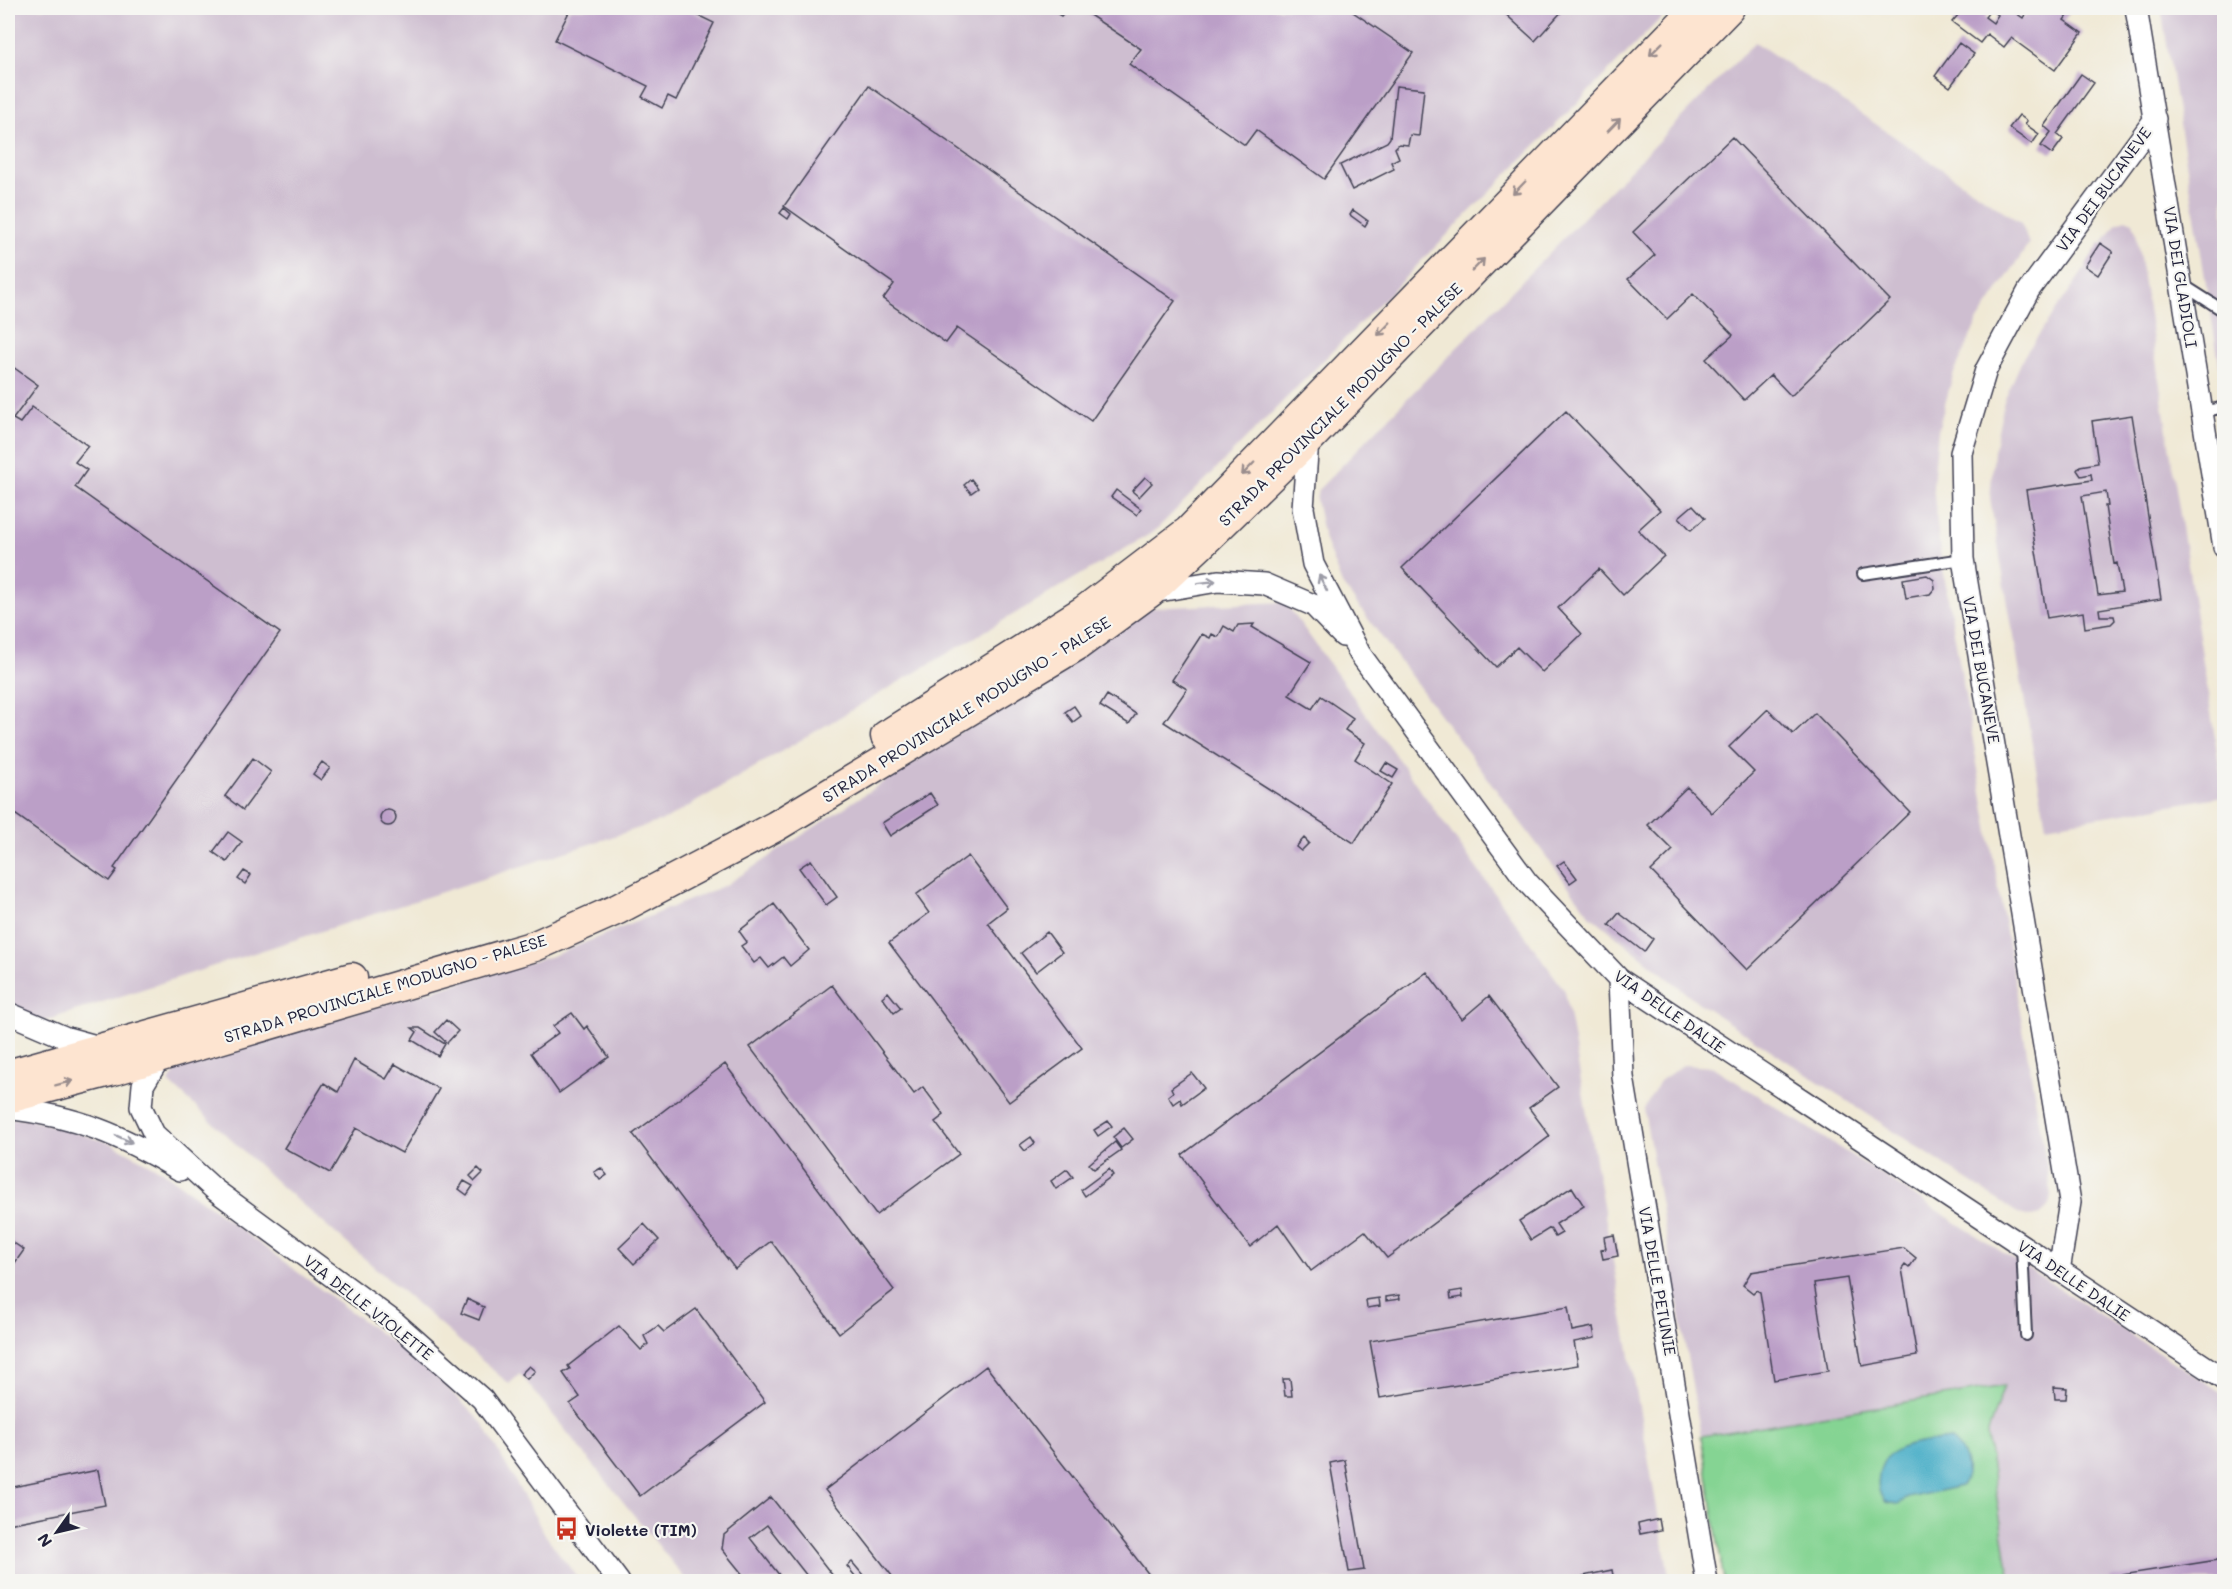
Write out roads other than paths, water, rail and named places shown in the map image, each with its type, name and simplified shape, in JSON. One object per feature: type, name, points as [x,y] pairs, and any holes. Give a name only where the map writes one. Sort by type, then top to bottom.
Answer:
[{"type":"main road","name":"STRADA PROVINCIALE MODUGNO - PALESE","points":[[8,1075],[100,1047],[529,929],[560,916],[610,894],[768,810],[1084,611],[1189,531],[1697,8]]},
{"type":"main road","name":"STRADA PROVINCIALE MODUGNO - PALESE","points":[[8,1098],[535,946],[618,909],[776,826],[1078,644],[1150,592],[1308,440],[1729,8]]},
{"type":"street","name":"VIA DEI GLADIOLI","points":[[2136,8],[2224,547]]},
{"type":"street","name":"VIA DEI BUCANEVE","points":[[2059,1271],[2070,1202],[1963,559],[1961,453],[1986,370],[2029,290],[2155,118]]},
{"type":"street","name":"VIA DELLE DALIE","points":[[1308,440],[1303,508],[1313,564],[1360,654],[1527,882],[1619,979],[2224,1379]]},
{"type":"street","points":[[1150,592],[1218,581],[1264,584],[1313,605],[1360,654]]},
{"type":"street","name":"VIA DELLE PETUNIE","points":[[1619,979],[1623,1077],[1707,1581]]},
{"type":"street","points":[[8,1013],[64,1037],[100,1047]]},
{"type":"street","points":[[161,1055],[143,1085],[141,1107],[154,1134],[215,1190]]},
{"type":"street","points":[[8,1108],[92,1125],[139,1146],[215,1190]]},
{"type":"street","name":"VIA DELLE VIOLETTE","points":[[215,1190],[397,1324],[482,1399],[619,1581]]},
{"type":"lane","points":[[2183,285],[2224,311]]},
{"type":"lane","points":[[2203,412],[2224,407]]},
{"type":"lane","points":[[1863,574],[1963,559]]},
{"type":"lane","points":[[2022,1245],[2026,1335]]},
{"type":"water","points":[[1950,1439],[1960,1449],[1965,1461],[1966,1473],[1961,1486],[1908,1498],[1898,1504],[1885,1502],[1879,1490],[1878,1480],[1882,1465],[1888,1456],[1906,1446]]},
{"type":"place","name":"Violette (TIM)","points":[[567,1529]]}]
